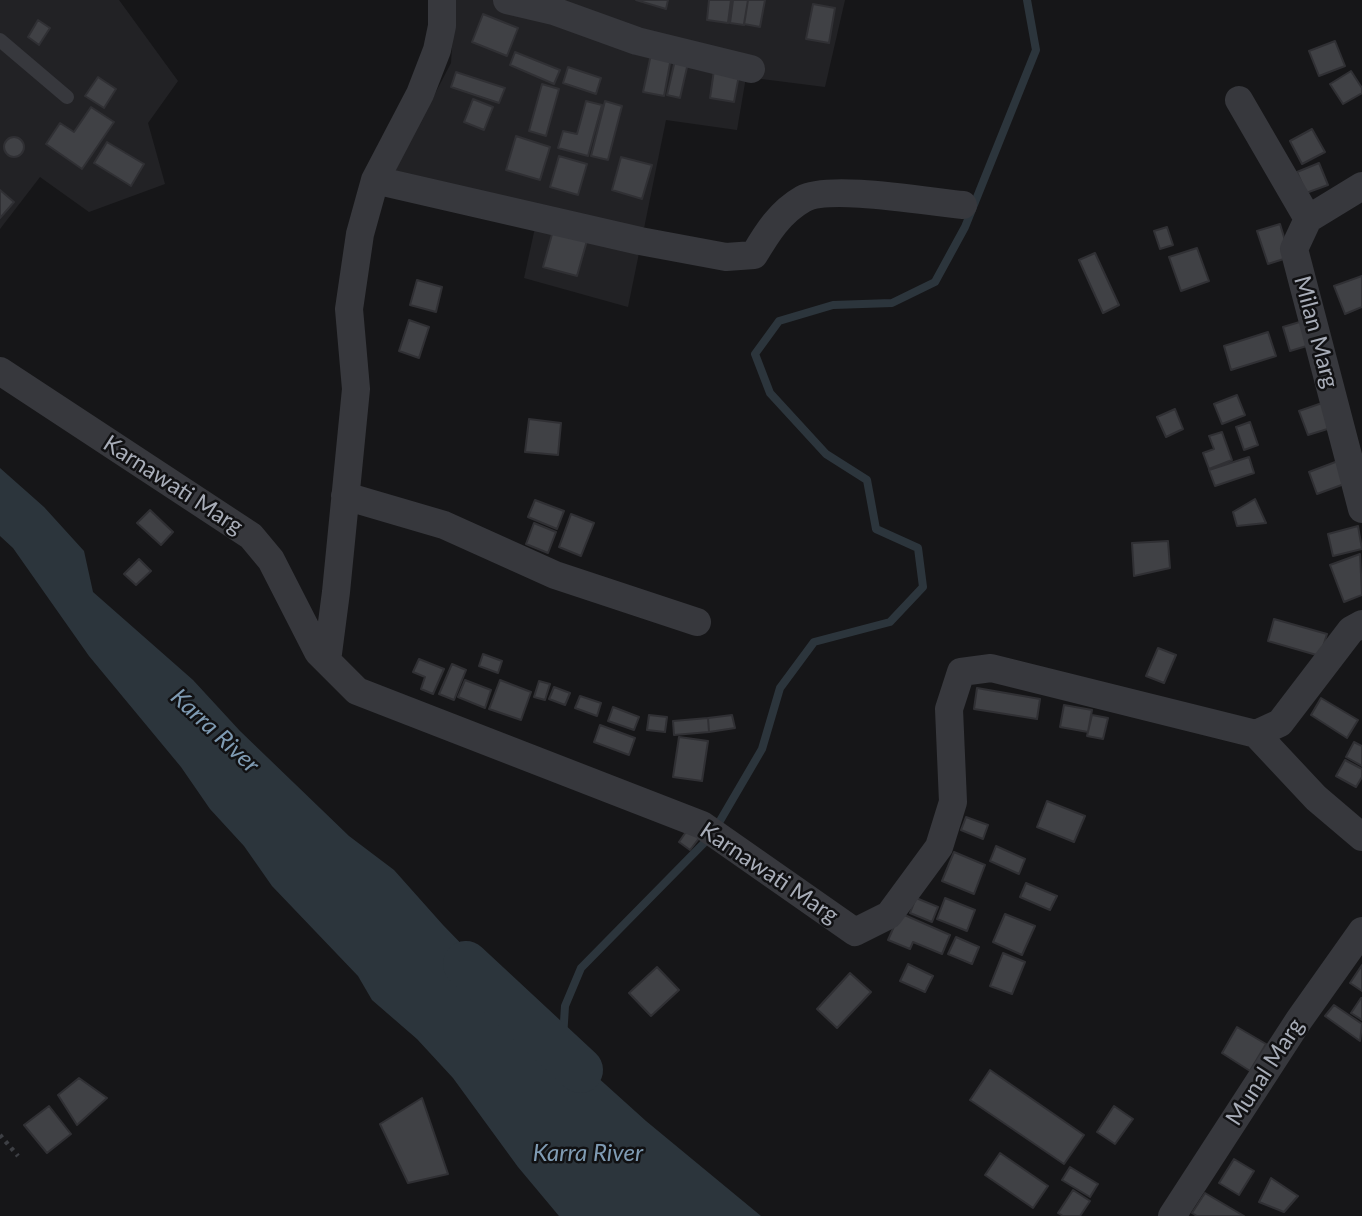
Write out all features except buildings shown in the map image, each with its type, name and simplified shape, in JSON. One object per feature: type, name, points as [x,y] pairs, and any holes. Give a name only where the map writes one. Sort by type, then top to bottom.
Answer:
[{"type":"street","points":[[327,661],[355,389],[349,309],[360,234],[375,180],[420,94],[437,50],[442,26],[442,0]]},
{"type":"street","points":[[507,0],[554,10],[637,41],[751,69]]},
{"type":"street","points":[[1239,100],[1308,219],[1362,186]]},
{"type":"street","points":[[375,180],[640,241],[726,257],[754,254],[771,225],[805,198],[836,192],[963,205]]},
{"type":"street","name":"Milan Marg","points":[[1308,219],[1294,249],[1362,509]]},
{"type":"street","name":"Karnawati Marg","points":[[0,371],[251,536],[271,560],[318,652],[357,691],[702,825],[856,932],[889,915],[939,847],[953,802],[948,709],[961,672],[991,668],[1256,734]]},
{"type":"street","points":[[345,496],[444,525],[555,575],[697,622]]},
{"type":"street","points":[[1362,625],[1351,630],[1280,723],[1256,734],[1316,798],[1362,837]]},
{"type":"street","name":"Munal Marg","points":[[1172,1216],[1299,1020],[1362,931]]},
{"type":"lane","points":[[0,40],[67,97]]},
{"type":"path","points":[[0,1135],[18,1156]]},
{"type":"shaded area","points":[[0,0],[119,0],[178,81],[148,123],[165,184],[89,212],[40,177],[0,229]]},
{"type":"shaded area","points":[[455,0],[845,0],[825,87],[746,77],[737,130],[666,120],[628,307],[524,278],[540,205],[393,174],[451,63]]},
{"type":"water","name":"Karra River","points":[[0,468],[44,507],[84,551],[93,592],[193,680],[240,731],[349,836],[394,870],[509,993],[513,1015],[524,1026],[545,1030],[646,1121],[761,1216],[559,1216],[518,1167],[453,1078],[417,1039],[372,1000],[358,976],[272,886],[244,846],[210,809],[181,767],[89,656],[13,548],[0,536]]},
{"type":"waterway","points":[[717,826],[762,749],[780,688],[814,642],[890,622],[923,587],[918,548],[876,529],[867,480],[826,454],[770,393],[755,354],[779,321],[833,305],[892,303],[935,282],[965,227],[1036,50],[1027,0]]},
{"type":"waterway","points":[[562,1054],[565,1006],[581,968],[707,840]]},
{"type":"waterway","name":"Karra River","points":[[466,964],[580,1070]]}]
